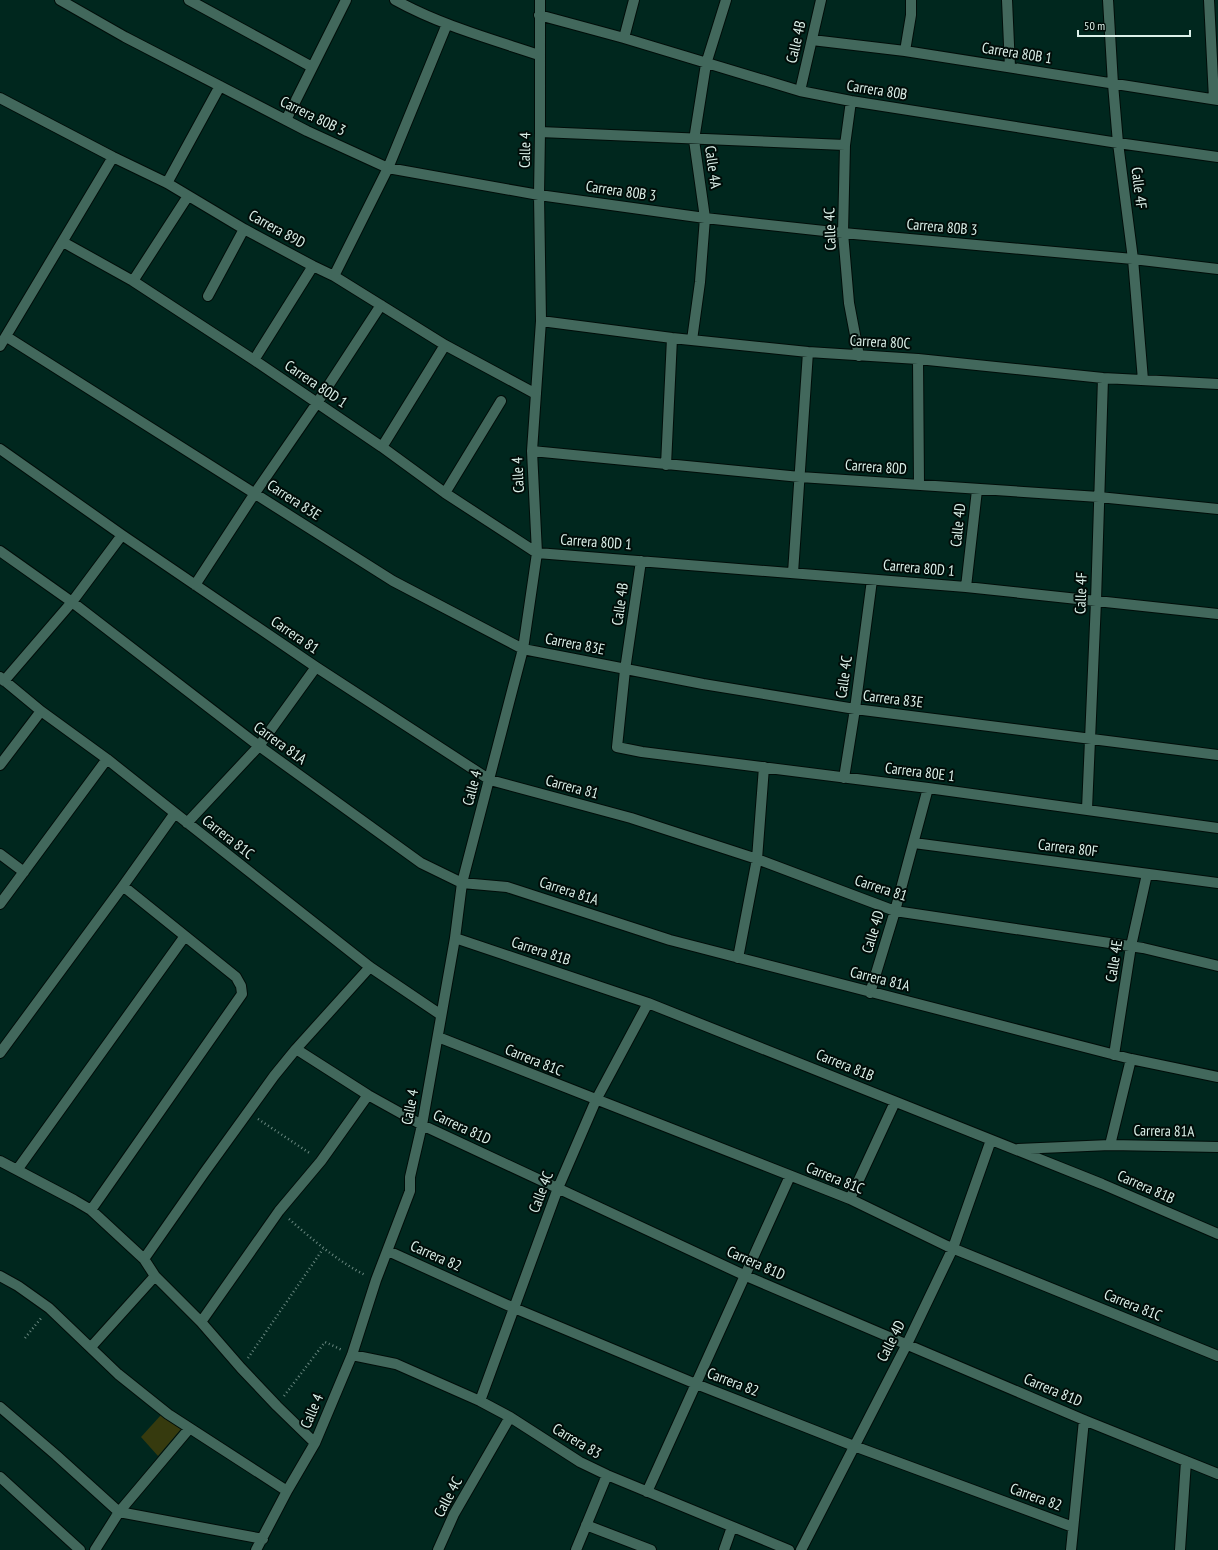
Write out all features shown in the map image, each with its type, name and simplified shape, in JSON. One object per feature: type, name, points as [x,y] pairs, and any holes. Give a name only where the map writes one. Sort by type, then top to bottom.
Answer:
[{"type":"street","name":"Carrera 80B 3","points":[[60,0],[132,40],[286,120],[388,168],[539,195],[705,218],[843,233],[1133,259],[1218,269]]},
{"type":"street","points":[[189,0],[312,67]]},
{"type":"street","points":[[286,120],[346,0]]},
{"type":"street","points":[[395,0],[414,5],[447,24],[539,55]]},
{"type":"street","name":"Calle 4","points":[[256,1550],[315,1442],[352,1355],[376,1280],[410,1191],[410,1177],[422,1125],[455,938],[462,882],[490,780],[523,649],[537,553],[532,451],[541,321],[539,195],[540,0]]},
{"type":"street","points":[[624,38],[634,0]]},
{"type":"street","name":"Calle 4A","points":[[692,340],[700,282],[705,218],[694,140],[706,64],[726,0]]},
{"type":"street","name":"Calle 4B","points":[[800,91],[821,0]]},
{"type":"street","points":[[905,51],[911,15],[911,0]]},
{"type":"street","points":[[1007,0],[1010,67]]},
{"type":"street","name":"Calle 4F","points":[[1108,0],[1118,143],[1133,259],[1143,380]]},
{"type":"street","points":[[1209,0],[1216,99]]},
{"type":"street","name":"Carrera 80B","points":[[539,15],[624,38],[706,64],[800,91],[851,101],[1118,143],[1218,157]]},
{"type":"street","points":[[334,276],[388,168],[447,24]]},
{"type":"street","name":"Carrera 80B 1","points":[[812,40],[905,51],[1216,99]]},
{"type":"street","points":[[167,183],[220,86]]},
{"type":"street","name":"Carrera 89D","points":[[0,98],[113,157],[167,183],[244,228],[334,276],[445,345],[536,394]]},
{"type":"street","name":"Calle 4C","points":[[851,101],[845,145],[843,233],[850,303],[860,356]]},
{"type":"street","points":[[540,132],[694,140],[845,145]]},
{"type":"street","points":[[0,346],[7,337],[113,157]]},
{"type":"street","points":[[133,281],[188,196]]},
{"type":"street","points":[[208,296],[244,228]]},
{"type":"street","name":"Carrera 80D 1","points":[[63,242],[133,281],[254,360],[382,447],[444,493],[537,553],[966,587],[1218,614]]},
{"type":"street","points":[[254,360],[313,266]]},
{"type":"street","points":[[195,584],[255,493],[318,404],[381,305]]},
{"type":"street","name":"Carrera 80C","points":[[541,321],[672,338],[808,352],[918,359],[1104,378],[1218,384]]},
{"type":"street","name":"Carrera 83E","points":[[7,337],[393,581],[523,649],[626,670],[855,709],[1218,755]]},
{"type":"street","points":[[666,465],[672,338]]},
{"type":"street","points":[[382,447],[445,345]]},
{"type":"street","points":[[793,573],[808,352]]},
{"type":"street","points":[[918,359],[919,485]]},
{"type":"street","name":"Calle 4F","points":[[1087,809],[1104,378]]},
{"type":"street","points":[[444,493],[501,401]]},
{"type":"street","name":"Carrera 81","points":[[0,449],[122,535],[316,667],[490,780],[631,818],[757,859],[895,911],[1131,946],[1218,966]]},
{"type":"street","name":"Carrera 80D","points":[[532,451],[800,477],[1099,497],[1218,509]]},
{"type":"street","name":"Calle 4D","points":[[966,587],[977,490]]},
{"type":"street","points":[[2,679],[72,602],[122,535]]},
{"type":"street","name":"Carrera 81A","points":[[0,551],[72,602],[259,746],[421,862],[462,882],[507,887],[670,940],[1131,1059],[1218,1077]]},
{"type":"street","name":"Calle 4B","points":[[617,747],[641,561]]},
{"type":"street","name":"Calle 4C","points":[[844,778],[855,709],[872,580]]},
{"type":"street","points":[[187,823],[259,746],[316,667]]},
{"type":"street","name":"Carrera 81C","points":[[2,679],[41,711],[107,759],[370,967],[441,1015]]},
{"type":"street","points":[[0,765],[41,711]]},
{"type":"street","name":"Carrera 80E 1","points":[[617,747],[642,752],[928,788],[1218,828]]},
{"type":"street","points":[[0,904],[107,759]]},
{"type":"street","points":[[738,958],[757,859],[764,768]]},
{"type":"street","name":"Calle 4D","points":[[870,992],[895,911],[928,788]]},
{"type":"street","points":[[0,1053],[175,813]]},
{"type":"street","name":"Carrera 80F","points":[[914,843],[1218,883]]},
{"type":"street","points":[[0,854],[24,872]]},
{"type":"street","name":"Calle 4E","points":[[1114,1054],[1131,946],[1147,874]]},
{"type":"street","points":[[91,1210],[242,994],[242,986],[236,977],[123,886]]},
{"type":"street","points":[[17,1170],[186,936]]},
{"type":"street","name":"Carrera 81B","points":[[455,938],[648,1003],[1102,1184],[1218,1234]]},
{"type":"street","points":[[144,1259],[274,1076],[296,1048],[370,967]]},
{"type":"street","name":"Calle 4C","points":[[480,1400],[558,1188],[596,1100],[648,1003]]},
{"type":"street","name":"Carrera 81C","points":[[438,1037],[850,1199],[953,1248],[1218,1356]]},
{"type":"street","name":"Carrera 81D","points":[[296,1048],[368,1095],[422,1125],[746,1276],[1084,1420],[1218,1474]]},
{"type":"street","points":[[1110,1146],[1131,1059]]},
{"type":"street","points":[[201,1322],[279,1211],[321,1161],[368,1095]]},
{"type":"street","points":[[850,1199],[895,1102]]},
{"type":"street","name":"Calle 4D","points":[[801,1550],[953,1248],[991,1140]]},
{"type":"street","name":"Carrera 81A","points":[[1014,1149],[1110,1146],[1218,1147]]},
{"type":"street","points":[[0,1161],[91,1210],[144,1259],[155,1276],[201,1322],[241,1368],[277,1406],[315,1442]]},
{"type":"street","points":[[647,1492],[790,1176]]},
{"type":"street","name":"Carrera 82","points":[[388,1251],[514,1308],[696,1384],[854,1446],[1074,1527]]},
{"type":"street","points":[[0,1276],[18,1286],[50,1308],[118,1374],[168,1414],[287,1491]]},
{"type":"street","points":[[91,1347],[155,1276]]},
{"type":"street","name":"Carrera 83","points":[[352,1355],[396,1364],[480,1400],[510,1417],[580,1462],[647,1492],[789,1550]]},
{"type":"street","points":[[0,1407],[119,1512],[263,1538]]},
{"type":"street","name":"Calle 4C","points":[[438,1550],[454,1514],[510,1417]]},
{"type":"street","points":[[1071,1550],[1084,1420]]},
{"type":"street","points":[[95,1550],[119,1512],[189,1429]]},
{"type":"street","points":[[1180,1550],[1186,1461]]},
{"type":"street","points":[[576,1550],[607,1475]]},
{"type":"street","points":[[0,1477],[80,1550]]},
{"type":"street","points":[[586,1525],[651,1550]]},
{"type":"street","points":[[724,1550],[732,1527]]},
{"type":"path","points":[[248,1112],[321,1161]]},
{"type":"path","points":[[279,1211],[323,1249],[348,1266],[376,1280]]},
{"type":"path","points":[[241,1368],[323,1249]]},
{"type":"path","points":[[25,1338],[50,1308]]},
{"type":"path","points":[[277,1406],[325,1342],[352,1355]]},
{"type":"green space","points":[[161,1415],[181,1429],[158,1456],[141,1437]]}]
